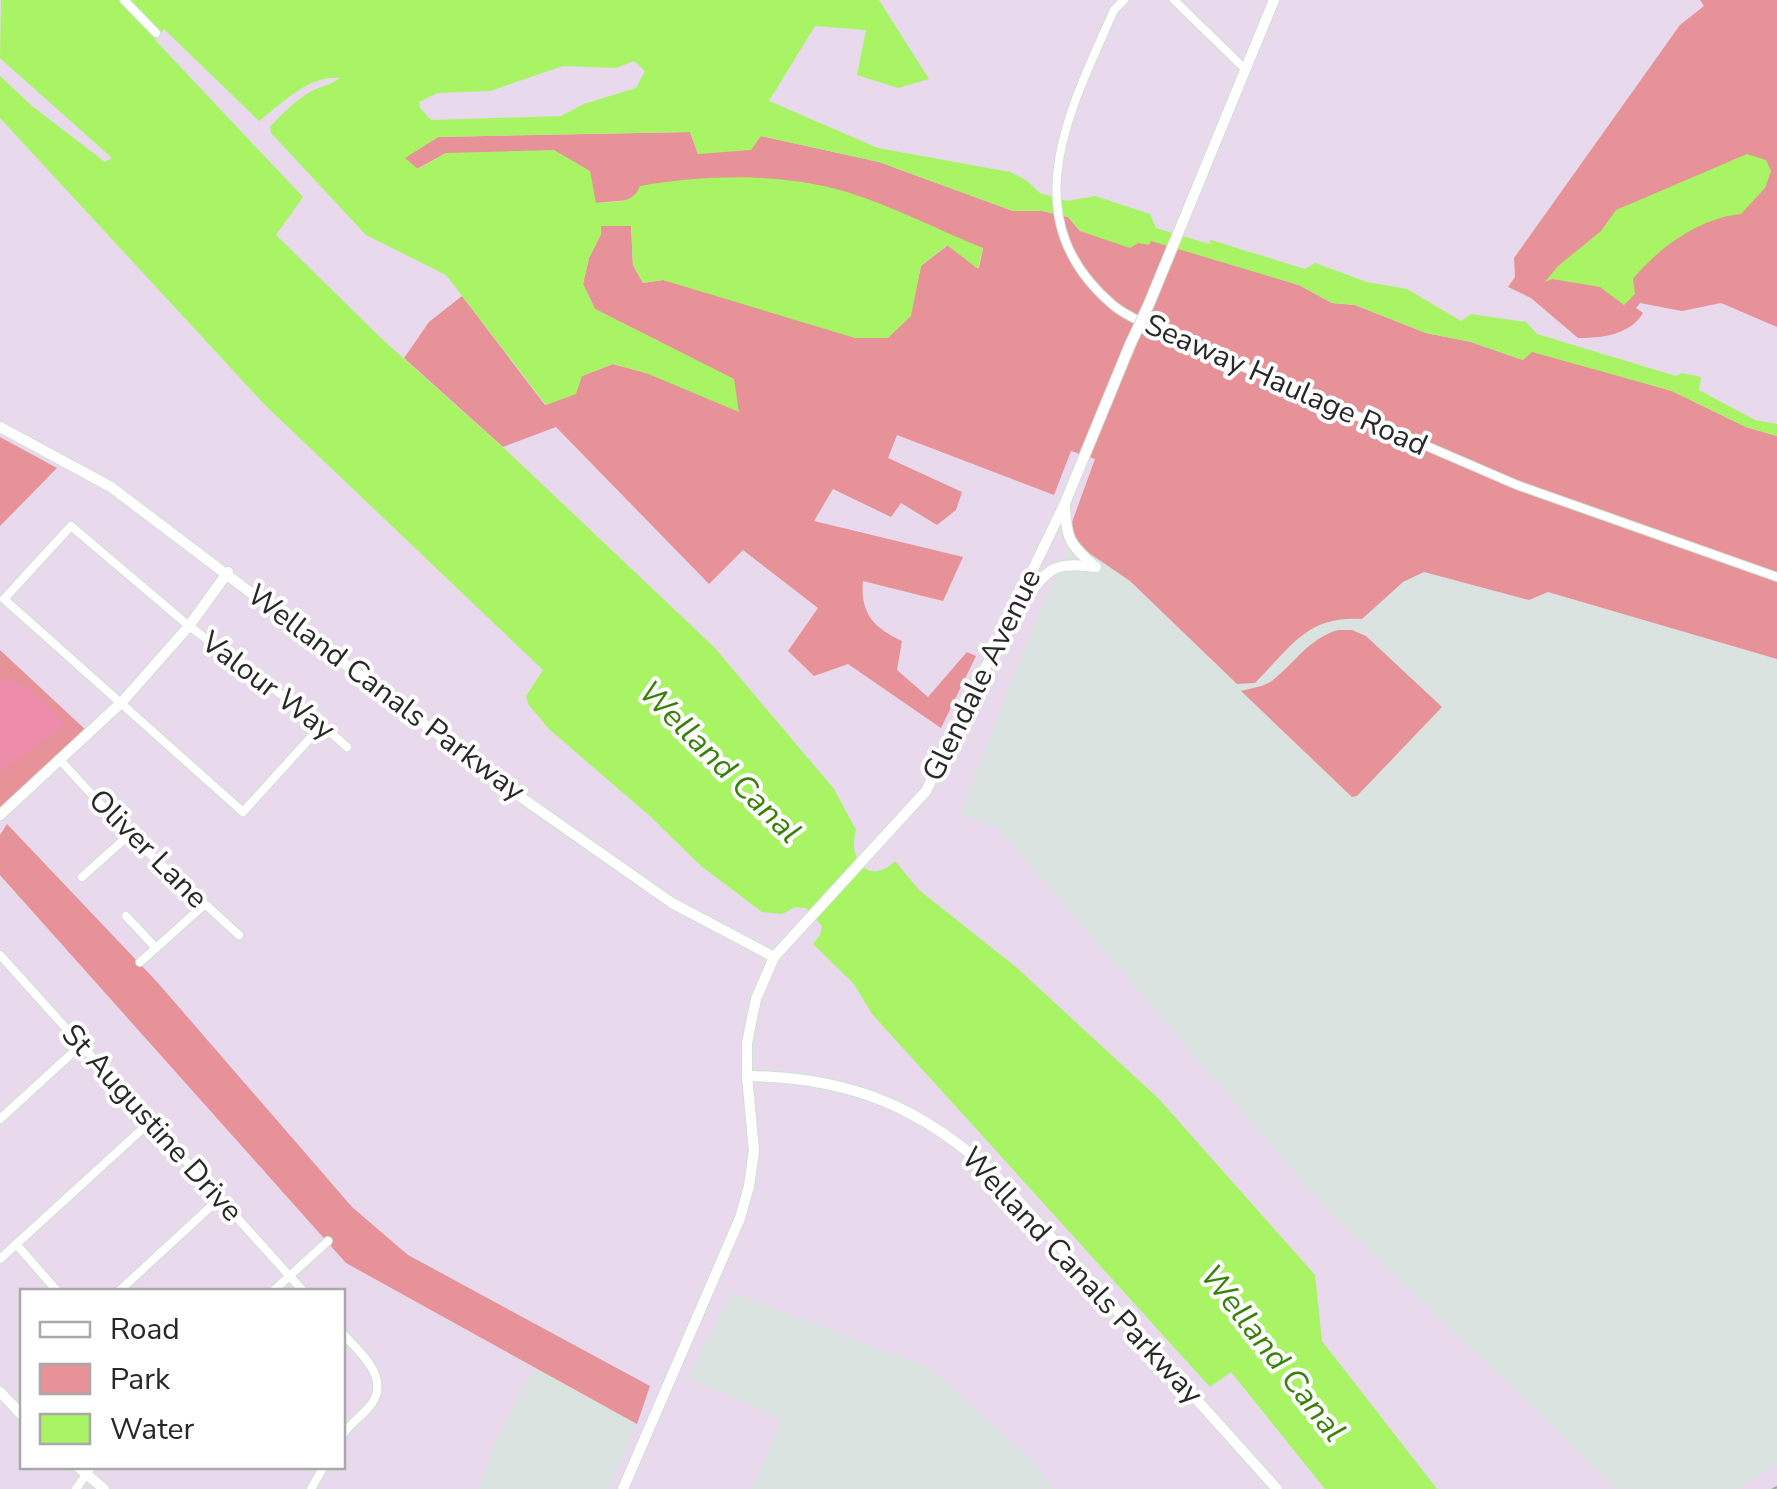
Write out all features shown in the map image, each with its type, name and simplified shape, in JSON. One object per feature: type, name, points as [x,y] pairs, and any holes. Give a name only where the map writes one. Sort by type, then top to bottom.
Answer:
[{"type":"main road","name":"Glendale Avenue","points":[[623,1489],[740,1218],[754,1151],[746,1076],[750,1020],[774,957],[926,792],[1065,503],[1274,0]]},
{"type":"main road","name":"Welland Canals Parkway","points":[[0,427],[111,487],[546,815],[672,903],[774,957]]},
{"type":"main road","points":[[1009,621],[1053,567],[1062,564],[1096,568],[1071,544],[1066,533],[1065,503]]},
{"type":"main road","points":[[0,815],[122,702],[188,626],[228,572]]},
{"type":"main road","name":"Welland Canals Parkway","points":[[746,1076],[810,1078],[864,1091],[950,1136],[998,1178],[1277,1489]]},
{"type":"main road","points":[[85,1469],[104,1489]]},
{"type":"street","points":[[124,0],[156,33]]},
{"type":"street","name":"Seaway Haulage Road","points":[[1124,0],[1114,10],[1075,98],[1060,140],[1056,182],[1061,224],[1072,253],[1084,273],[1114,306],[1153,328],[1517,485],[1777,577]]},
{"type":"street","points":[[1174,0],[1245,69]]},
{"type":"street","name":"Valour Way","points":[[122,702],[4,600],[72,526],[188,626],[346,747]]},
{"type":"street","points":[[122,702],[243,812],[322,725]]},
{"type":"street","name":"Oliver Lane","points":[[60,760],[129,835],[239,935]]},
{"type":"street","points":[[82,876],[129,835]]},
{"type":"street","points":[[140,962],[204,905]]},
{"type":"street","points":[[126,916],[156,948]]},
{"type":"street","name":"St Augustine Drive","points":[[0,956],[301,1289]]},
{"type":"street","points":[[0,1119],[82,1045]]},
{"type":"street","points":[[0,1258],[150,1122]]},
{"type":"street","points":[[121,1289],[220,1198]]},
{"type":"street","points":[[275,1289],[328,1241]]},
{"type":"street","points":[[16,1244],[55,1289]]},
{"type":"street","points":[[345,1336],[371,1364],[378,1382],[374,1402],[345,1432]]},
{"type":"street","points":[[0,1413],[4,1397]]},
{"type":"street","points":[[76,1489],[85,1469]]},
{"type":"shaded area","points":[[1106,463],[1777,659],[1777,1465],[1737,1489],[1617,1489],[1328,1211],[998,828],[960,814],[1035,622]]},
{"type":"shaded area","points":[[0,679],[28,689],[65,725],[0,772]]},
{"type":"shaded area","points":[[732,1292],[931,1369],[1035,1463],[1052,1489],[752,1489],[782,1419],[688,1377]]},
{"type":"shaded area","points":[[535,1367],[637,1424],[608,1489],[478,1489],[499,1435]]},
{"type":"green space","points":[[1700,0],[1777,0],[1777,327],[1721,303],[1682,311],[1640,303],[1636,308],[1643,313],[1623,331],[1578,338],[1531,298],[1508,287],[1515,277],[1514,258],[1680,25],[1704,6]]},
{"type":"green space","points":[[690,132],[698,154],[761,136],[879,162],[1013,211],[1042,211],[1068,217],[1080,231],[1138,242],[1151,240],[1299,285],[1332,303],[1355,305],[1426,333],[1471,342],[1523,360],[1532,351],[1672,391],[1746,427],[1777,436],[1777,659],[1548,592],[1529,600],[1424,572],[1403,582],[1362,619],[1343,619],[1313,628],[1255,683],[1237,684],[1130,581],[1073,542],[1071,525],[1095,459],[1071,451],[1054,495],[897,435],[888,458],[962,492],[956,510],[937,525],[901,503],[891,517],[833,489],[814,521],[963,557],[943,601],[863,581],[864,602],[877,625],[902,641],[897,670],[928,697],[967,652],[976,656],[941,728],[848,664],[814,676],[788,651],[818,608],[743,550],[709,584],[556,427],[503,447],[404,358],[429,322],[462,296],[545,405],[582,376],[613,364],[646,373],[733,379],[595,309],[583,284],[589,258],[601,234],[600,226],[631,225],[633,265],[643,283],[663,280],[888,337],[910,316],[921,266],[948,245],[979,268],[983,248],[636,195],[629,200],[596,203],[446,153],[417,169],[404,158],[438,137]]},
{"type":"green space","points":[[0,437],[57,468],[0,526]]},
{"type":"green space","points":[[1338,630],[1366,636],[1442,707],[1352,797],[1241,691],[1270,682],[1310,645]]},
{"type":"green space","points":[[0,650],[89,733],[0,819]]},
{"type":"green space","points":[[7,824],[158,983],[352,1207],[408,1255],[650,1386],[637,1424],[346,1263],[0,875],[0,835]]},
{"type":"water","name":"Welland Canal","points":[[1,0],[879,0],[929,79],[898,88],[857,75],[866,30],[815,26],[769,101],[878,148],[1010,172],[1040,193],[1067,201],[1095,196],[1150,214],[1156,228],[1209,244],[1211,240],[1305,269],[1315,263],[1367,282],[1407,289],[1461,321],[1471,314],[1526,322],[1537,334],[1676,376],[1682,373],[1701,377],[1699,390],[1755,420],[1777,424],[1777,436],[1746,427],[1672,391],[1532,352],[1523,360],[1471,342],[1426,333],[1355,305],[1332,303],[1299,285],[1151,241],[1149,245],[1138,243],[1130,248],[1080,231],[1068,217],[1042,211],[1013,211],[879,162],[761,136],[751,150],[698,154],[690,132],[438,137],[405,158],[418,169],[446,153],[554,150],[590,171],[596,203],[628,199],[640,186],[665,182],[744,177],[796,181],[864,198],[983,248],[978,269],[947,245],[921,266],[911,316],[888,338],[855,338],[663,280],[643,283],[633,265],[631,226],[601,226],[583,284],[595,309],[734,379],[739,412],[646,373],[613,364],[582,376],[576,394],[546,405],[446,275],[366,235],[271,133],[270,127],[299,99],[340,78],[307,85],[259,121],[164,29],[155,40],[303,197],[276,235],[383,340],[714,647],[834,789],[856,830],[855,851],[862,866],[877,871],[895,861],[919,890],[1016,967],[1159,1099],[1315,1275],[1322,1341],[1437,1489],[1325,1489],[1231,1372],[1210,1387],[872,1014],[854,984],[813,944],[822,926],[806,908],[795,907],[782,914],[762,912],[701,866],[549,729],[526,696],[543,670],[265,405],[0,118],[0,76],[105,162],[112,158],[0,58]],"holes":[[[634,61],[645,71],[636,88],[584,104],[561,116],[431,120],[419,102],[438,93],[490,91],[563,66],[616,68]]]},
{"type":"water","points":[[1747,154],[1766,160],[1771,171],[1765,188],[1741,214],[1710,221],[1655,256],[1633,279],[1635,294],[1624,305],[1600,287],[1552,279],[1545,282],[1558,266],[1601,231],[1616,210]]},
{"type":"railway","points":[[1773,1489],[1777,1487]]}]
